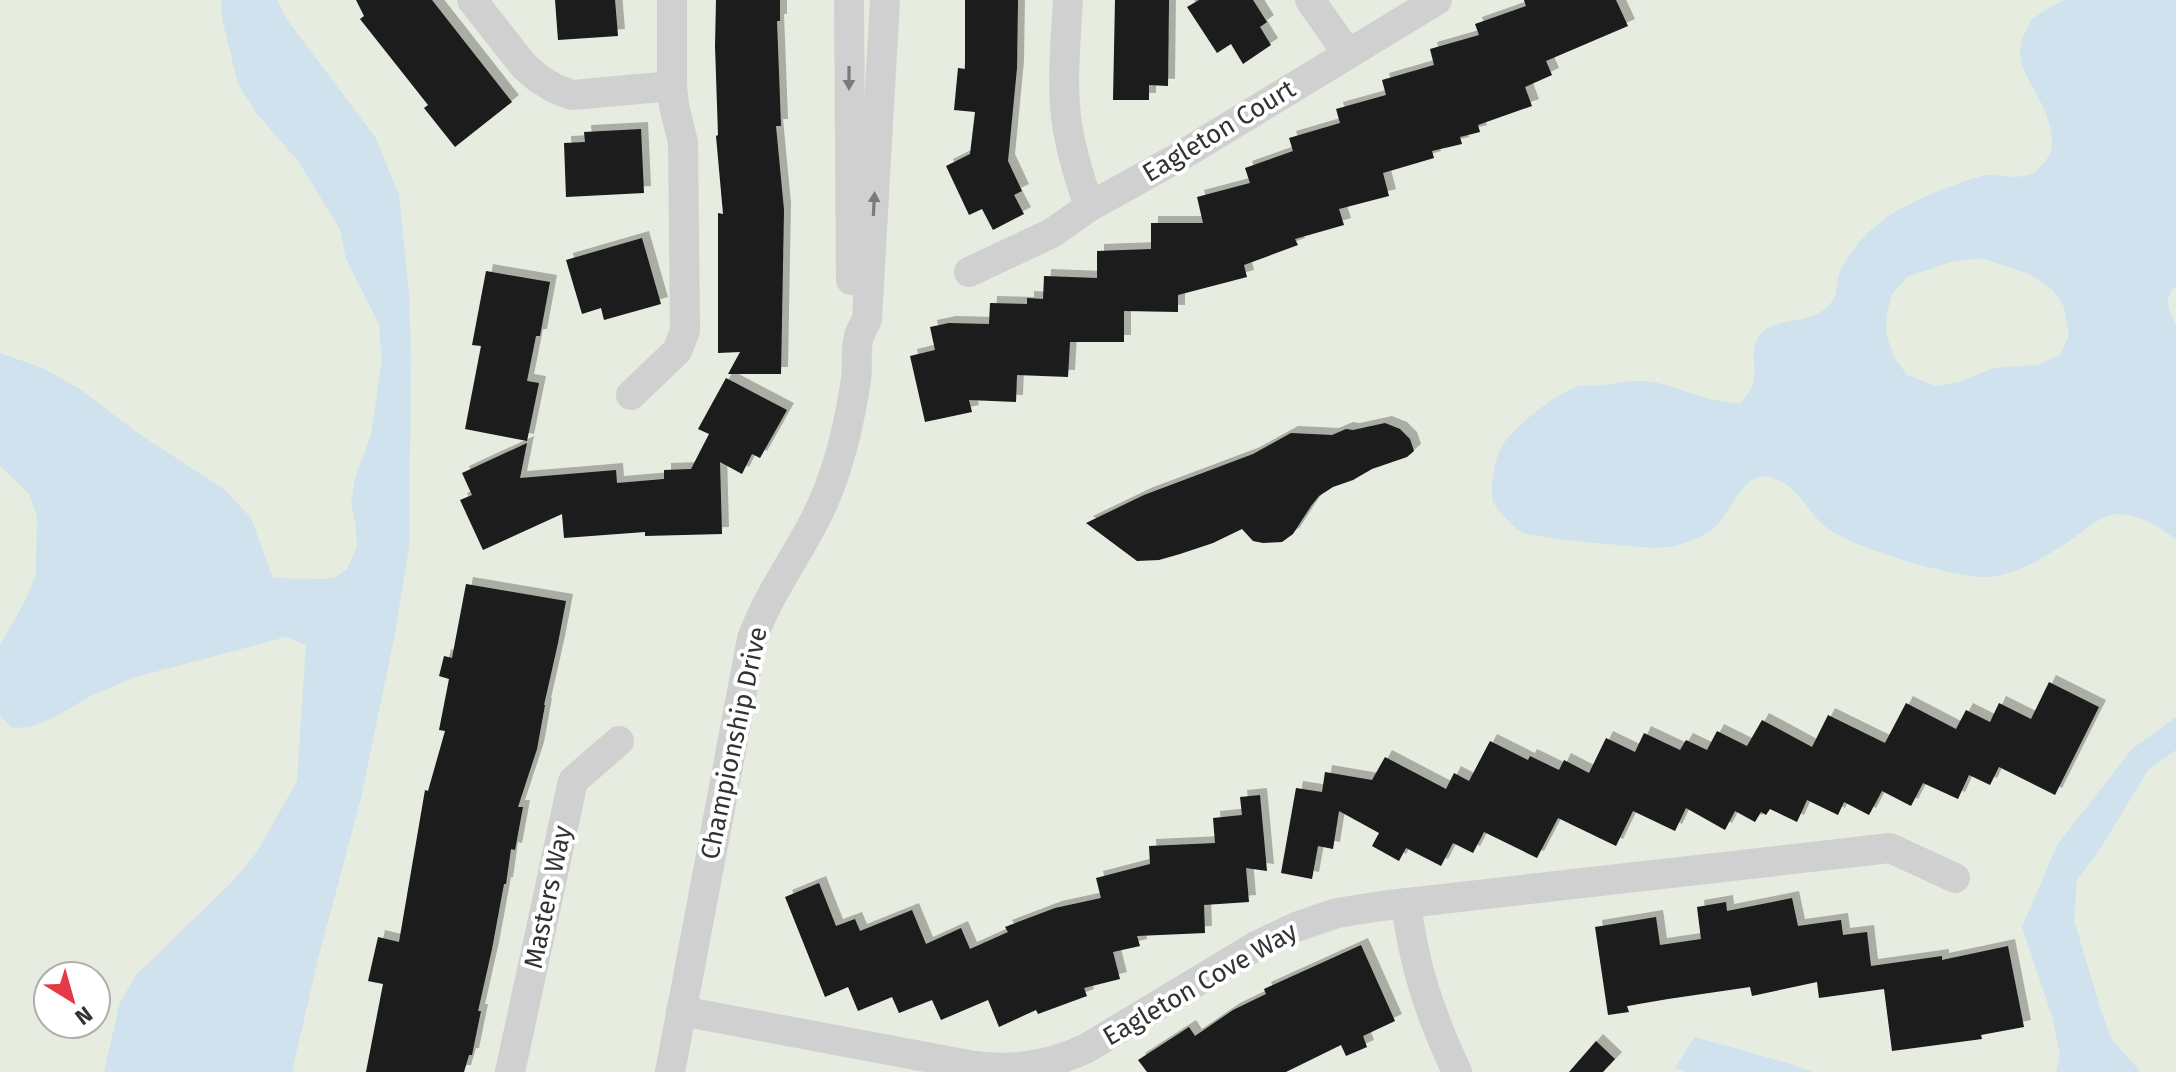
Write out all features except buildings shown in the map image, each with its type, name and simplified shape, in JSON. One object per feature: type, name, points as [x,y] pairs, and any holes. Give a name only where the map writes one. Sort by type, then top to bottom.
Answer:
[{"type":"street","points":[[472,0],[524,66],[554,88],[572,95],[672,86]]},
{"type":"street","points":[[631,395],[677,351],[685,331],[683,142],[672,86],[672,0]]},
{"type":"street","name":"Championship Drive","points":[[849,0],[851,322],[859,336]]},
{"type":"street","name":"Championship Drive","points":[[670,1072],[752,639],[768,599],[818,516],[849,426],[859,336],[867,319],[885,0]]},
{"type":"street","points":[[1068,0],[1064,79],[1067,124],[1076,169],[1089,207]]},
{"type":"street","points":[[1310,0],[1348,54]]},
{"type":"street","name":"Eagleton Court","points":[[969,272],[1052,233],[1089,207],[1179,157],[1348,54],[1398,10],[1437,0]]},
{"type":"street","name":"Masters Way","points":[[510,1072],[573,781],[619,741]]},
{"type":"street","name":"Eagleton Cove Way","points":[[681,1011],[974,1066],[1030,1067],[1069,1057],[1087,1048],[1256,946],[1296,927],[1337,913],[1890,848],[1955,878]]},
{"type":"street","points":[[1406,903],[1421,982],[1433,1019],[1457,1072]]},
{"type":"shaded area","points":[[0,0],[2176,0],[2176,1072],[0,1072]]},
{"type":"water","points":[[221,0],[278,0],[285,17],[375,137],[399,195],[409,294],[411,355],[409,547],[361,798],[292,1072],[104,1072],[120,1002],[137,974],[231,883],[257,852],[297,781],[306,645],[286,637],[136,677],[92,695],[55,717],[30,727],[12,728],[0,715],[0,645],[36,575],[37,516],[29,494],[0,466],[0,353],[45,369],[81,390],[139,434],[225,490],[251,518],[273,578],[324,579],[335,577],[347,569],[357,547],[351,503],[355,478],[371,435],[382,360],[379,324],[346,259],[340,229],[298,161],[257,114],[238,84],[222,19]]},
{"type":"water","points":[[2064,0],[2176,0],[2176,286],[2169,295],[2168,305],[2176,324],[2176,540],[2148,522],[2116,514],[2097,521],[2051,553],[2019,569],[1987,577],[1952,573],[1904,560],[1840,536],[1827,528],[1787,485],[1769,477],[1750,481],[1715,527],[1706,534],[1660,548],[1531,535],[1519,530],[1506,518],[1492,496],[1498,455],[1510,436],[1550,401],[1580,386],[1638,381],[1658,383],[1718,401],[1740,403],[1753,385],[1754,352],[1759,336],[1773,326],[1818,314],[1831,304],[1840,272],[1849,256],[1880,223],[1907,205],[1965,181],[1987,175],[2023,176],[2037,171],[2050,153],[2052,135],[2045,110],[2022,65],[2020,54],[2032,20]],"holes":[[[1981,258],[2029,274],[2053,290],[2064,307],[2069,335],[2060,355],[2037,365],[1994,368],[1958,382],[1936,386],[1907,375],[1894,357],[1886,334],[1887,313],[1892,294],[1907,277],[1951,262]]]},
{"type":"water","points":[[2176,717],[2176,750],[2148,770],[2102,846],[2077,880],[2074,920],[2101,1011],[2112,1040],[2141,1072],[2056,1072],[2060,1055],[2053,1019],[2022,927],[2057,845],[2132,749]]},
{"type":"water","points":[[1695,1037],[1813,1072],[1685,1072],[1675,1068]]}]
